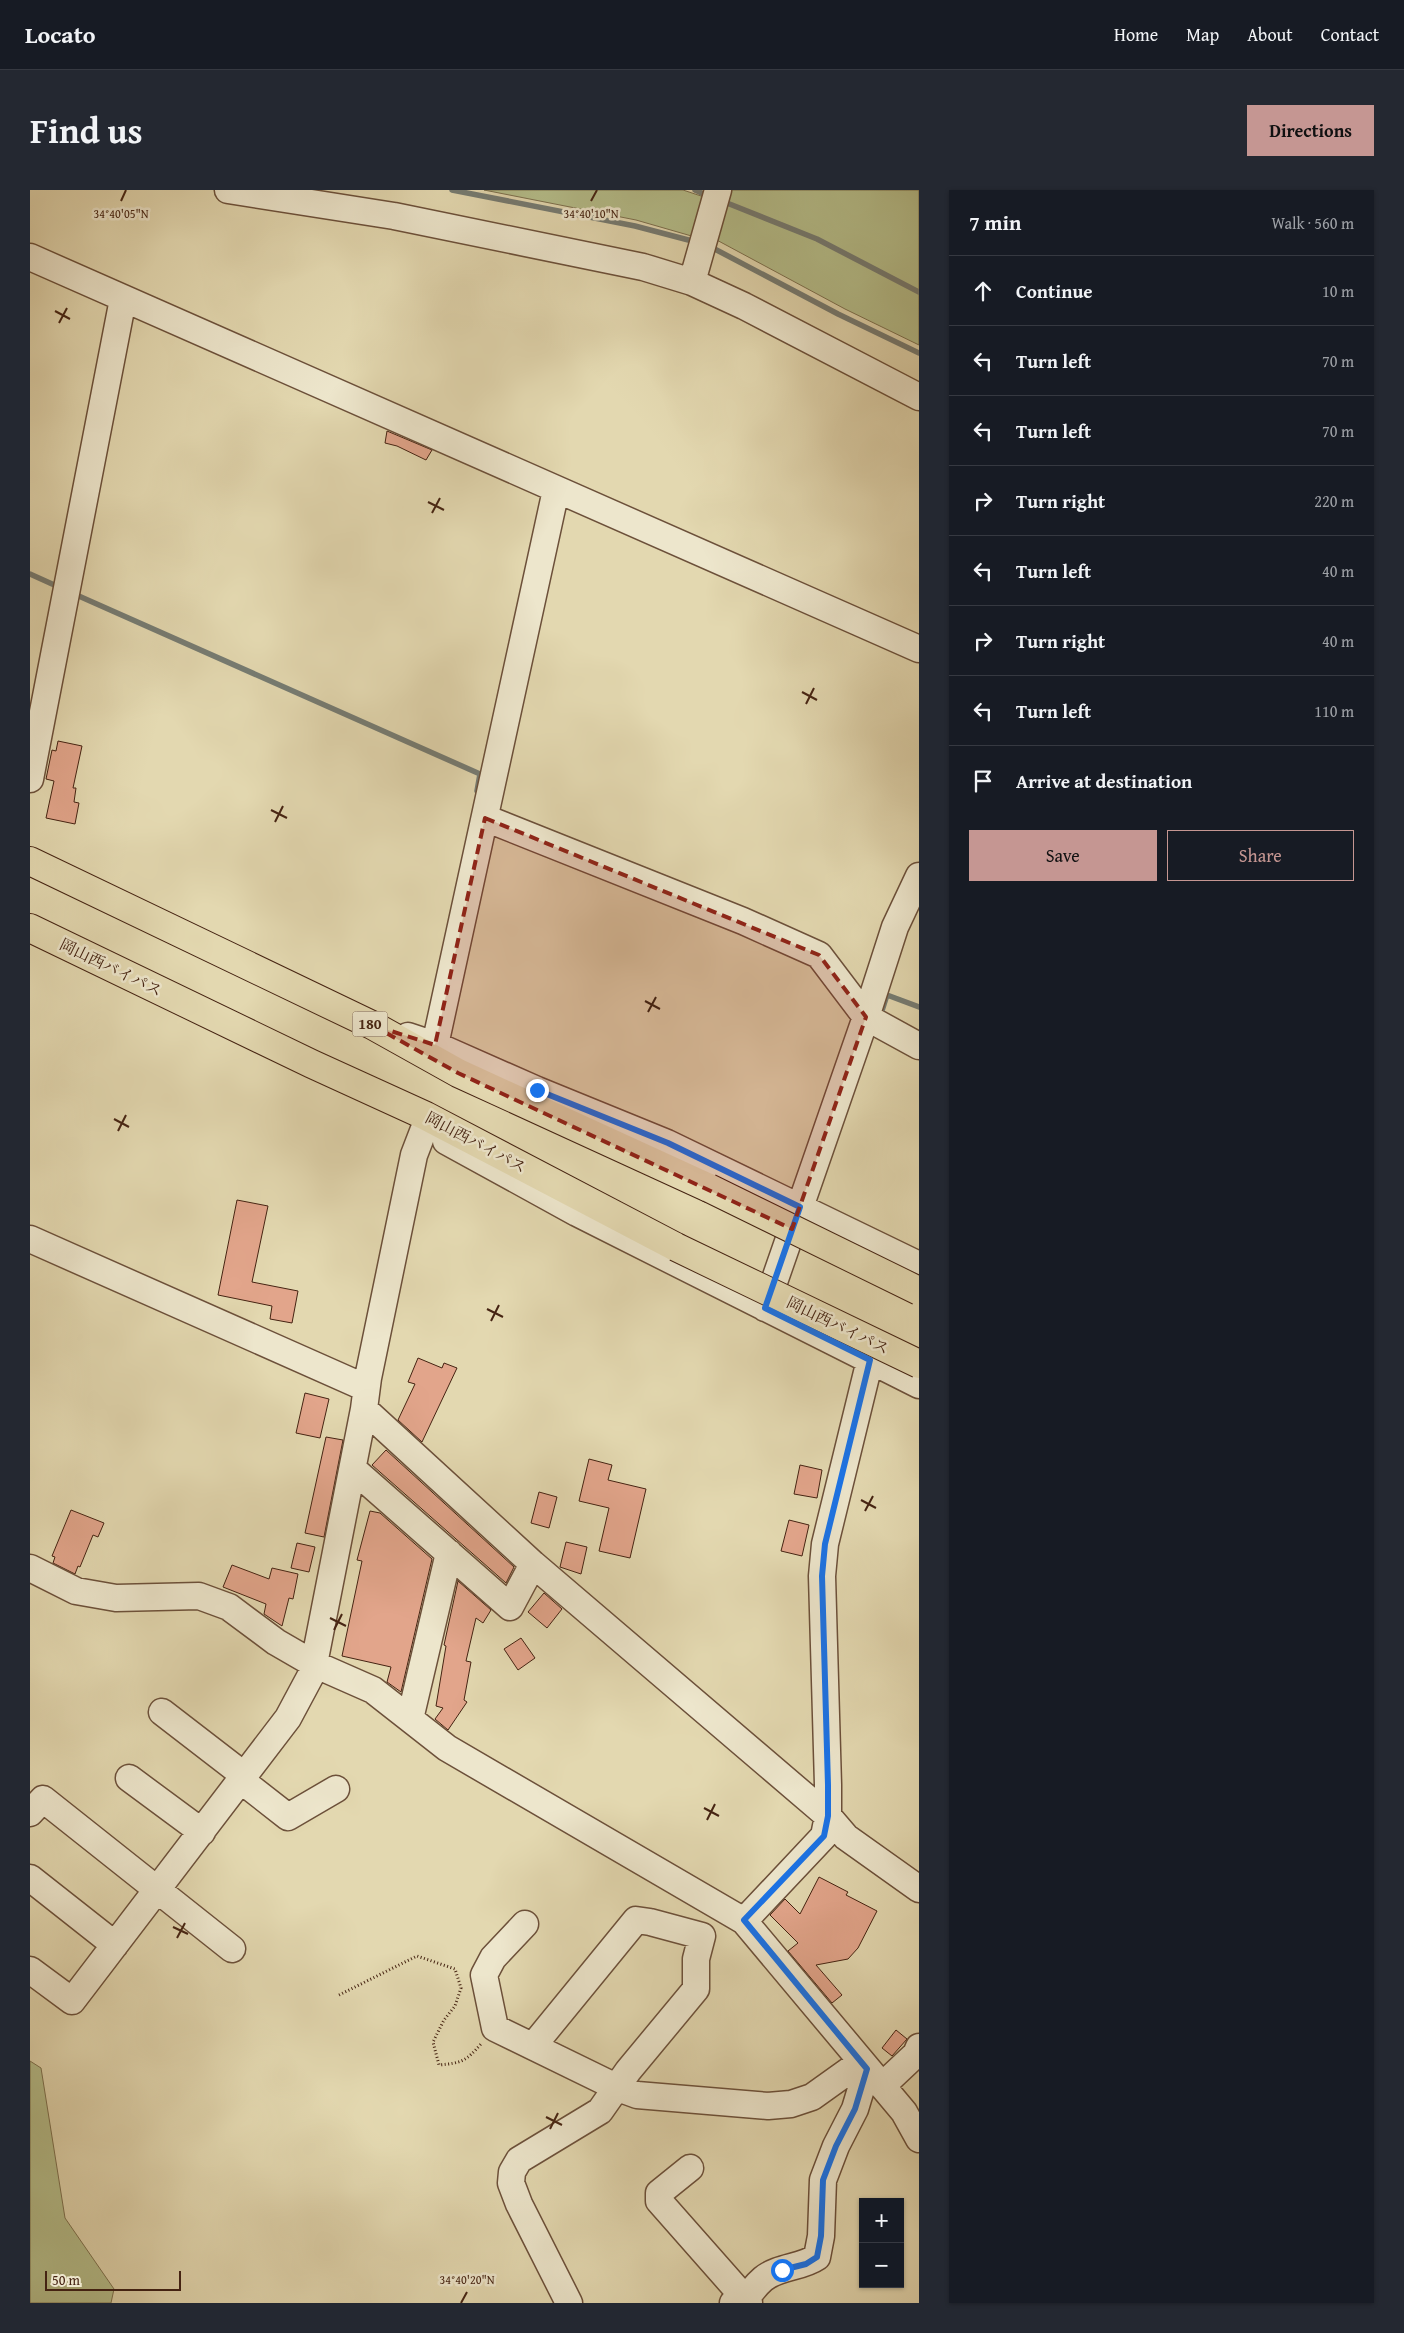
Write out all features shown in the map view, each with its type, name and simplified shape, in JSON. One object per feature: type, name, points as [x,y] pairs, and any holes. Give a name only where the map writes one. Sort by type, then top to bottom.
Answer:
[{"type":"highway","name":"180","points":[[30,861],[372,1025],[458,1073],[708,1188],[919,1291]]},
{"type":"highway","name":"岡山西バイパス","points":[[30,928],[312,1064],[426,1116],[676,1247],[919,1364]]},
{"type":"street","points":[[228,190],[403,218],[693,279],[919,397]]},
{"type":"street","points":[[693,279],[718,190]]},
{"type":"street","points":[[30,257],[919,649]]},
{"type":"street","points":[[30,778],[122,299]]},
{"type":"street","points":[[435,1045],[556,490]]},
{"type":"street","points":[[485,818],[743,921],[819,955],[866,1017],[919,1046]]},
{"type":"street","points":[[765,1308],[866,1017],[895,927],[919,876]]},
{"type":"street","points":[[372,1025],[435,1045],[537,1090],[668,1143],[919,1264]]},
{"type":"street","points":[[312,1064],[424,1129],[576,1213],[919,1385]]},
{"type":"street","points":[[30,1970],[72,2002],[288,1718],[311,1675],[414,1155],[424,1129]]},
{"type":"street","points":[[30,1239],[367,1387],[532,1568],[828,1816],[846,1837],[919,1889]]},
{"type":"street","points":[[744,1920],[824,1836],[828,1816],[822,1576],[825,1544],[870,1360]]},
{"type":"street","points":[[353,1469],[510,1607],[532,1568]]},
{"type":"street","points":[[410,1719],[449,1553]]},
{"type":"street","points":[[30,1568],[76,1591],[116,1598],[199,1596],[228,1607],[276,1642],[314,1664],[373,1690],[447,1748],[744,1920],[870,2072],[909,2102],[919,2139]]},
{"type":"street","points":[[162,1712],[288,1817],[336,1789]]},
{"type":"street","points":[[129,1778],[202,1832]]},
{"type":"street","points":[[30,1813],[43,1799],[232,1949]]},
{"type":"street","points":[[30,1878],[115,1945]]},
{"type":"street","points":[[533,2046],[636,1920],[702,1936],[696,1959],[696,1989],[628,2071],[618,2088],[600,2111],[519,2160],[512,2172],[511,2183],[519,2204],[569,2303]]},
{"type":"street","points":[[524,1924],[492,1958],[484,1975],[495,2028],[618,2088],[637,2095],[768,2106],[791,2104],[916,2054],[919,2047]]},
{"type":"street","points":[[690,2168],[659,2193],[659,2201],[743,2301],[763,2279],[782,2270],[806,2264],[817,2257],[821,2236],[823,2180],[836,2146],[855,2109],[870,2072]]},
{"type":"path","points":[[339,1995],[417,1956],[455,1969],[461,1988],[455,2006],[444,2020],[433,2042],[439,2065],[459,2063],[469,2058],[495,2028]]},
{"type":"highlighted area","points":[[485,818],[819,955],[866,1017],[792,1229],[458,1073],[372,1025],[435,1045]]},
{"type":"green space","points":[[484,190],[683,190],[707,198],[695,237],[636,220]]},
{"type":"green space","points":[[726,190],[919,190],[919,345],[845,309],[713,238]]},
{"type":"green space","points":[[30,2061],[41,2068],[65,2218],[114,2289],[111,2303],[30,2303]]},
{"type":"building","points":[[387,431],[432,450],[426,460],[397,446],[385,443]]},
{"type":"building","points":[[58,741],[82,746],[73,788],[76,788],[74,802],[79,803],[75,824],[46,818],[54,781],[46,779],[52,750],[56,751]]},
{"type":"building","points":[[237,1200],[268,1206],[252,1282],[298,1291],[292,1323],[270,1319],[272,1306],[218,1295]]},
{"type":"building","points":[[418,1358],[442,1368],[444,1363],[457,1368],[422,1442],[398,1420],[415,1384],[408,1382]]},
{"type":"building","points":[[305,1393],[329,1399],[320,1438],[296,1433]]},
{"type":"building","points":[[326,1437],[343,1440],[324,1537],[305,1533]]},
{"type":"building","points":[[386,1450],[514,1567],[506,1583],[372,1465]]},
{"type":"building","points":[[589,1459],[612,1465],[608,1480],[646,1489],[630,1558],[599,1551],[609,1508],[579,1501]]},
{"type":"building","points":[[800,1465],[822,1470],[817,1498],[794,1494]]},
{"type":"building","points":[[539,1492],[557,1497],[549,1528],[531,1523]]},
{"type":"building","points":[[71,1510],[104,1523],[98,1537],[93,1535],[80,1567],[78,1566],[75,1574],[53,1563],[55,1557],[52,1556]]},
{"type":"building","points":[[370,1511],[380,1513],[432,1559],[401,1692],[387,1682],[391,1667],[342,1656],[362,1561],[357,1560]]},
{"type":"building","points":[[789,1520],[809,1525],[802,1556],[781,1551]]},
{"type":"building","points":[[566,1542],[587,1547],[581,1574],[560,1567]]},
{"type":"building","points":[[297,1543],[315,1547],[309,1572],[291,1568]]},
{"type":"building","points":[[232,1565],[269,1579],[272,1568],[298,1574],[293,1599],[289,1598],[282,1626],[264,1614],[266,1604],[223,1587]]},
{"type":"building","points":[[458,1581],[491,1610],[483,1623],[476,1618],[466,1661],[471,1662],[464,1700],[467,1702],[448,1730],[435,1719],[443,1708],[436,1706],[446,1646],[444,1645]]},
{"type":"building","points":[[544,1593],[562,1609],[547,1628],[528,1612]]},
{"type":"building","points":[[521,1638],[535,1658],[518,1670],[504,1649]]},
{"type":"building","points":[[819,1877],[848,1892],[846,1895],[877,1911],[858,1948],[848,1959],[816,1965],[842,1995],[832,2003],[788,1951],[798,1943],[770,1915],[785,1899],[800,1914]]},
{"type":"building","points":[[896,2030],[907,2039],[892,2056],[882,2048]]},
{"type":"waterway","points":[[452,190],[635,226],[696,242]]},
{"type":"waterway","points":[[695,190],[708,196]]},
{"type":"waterway","points":[[722,201],[817,239],[919,292]]},
{"type":"waterway","points":[[709,246],[838,314],[919,353]]},
{"type":"waterway","points":[[30,574],[61,588]]},
{"type":"waterway","points":[[72,593],[480,774],[477,791]]},
{"type":"waterway","points":[[880,1017],[887,995],[919,1007]]},
{"type":"route","points":[[537,1090],[668,1143],[800,1207],[765,1308],[870,1360],[825,1544],[822,1576],[828,1816],[824,1836],[744,1920],[867,2069],[855,2109],[836,2146],[823,2180],[821,2236],[817,2257],[806,2264],[782,2270]]}]
